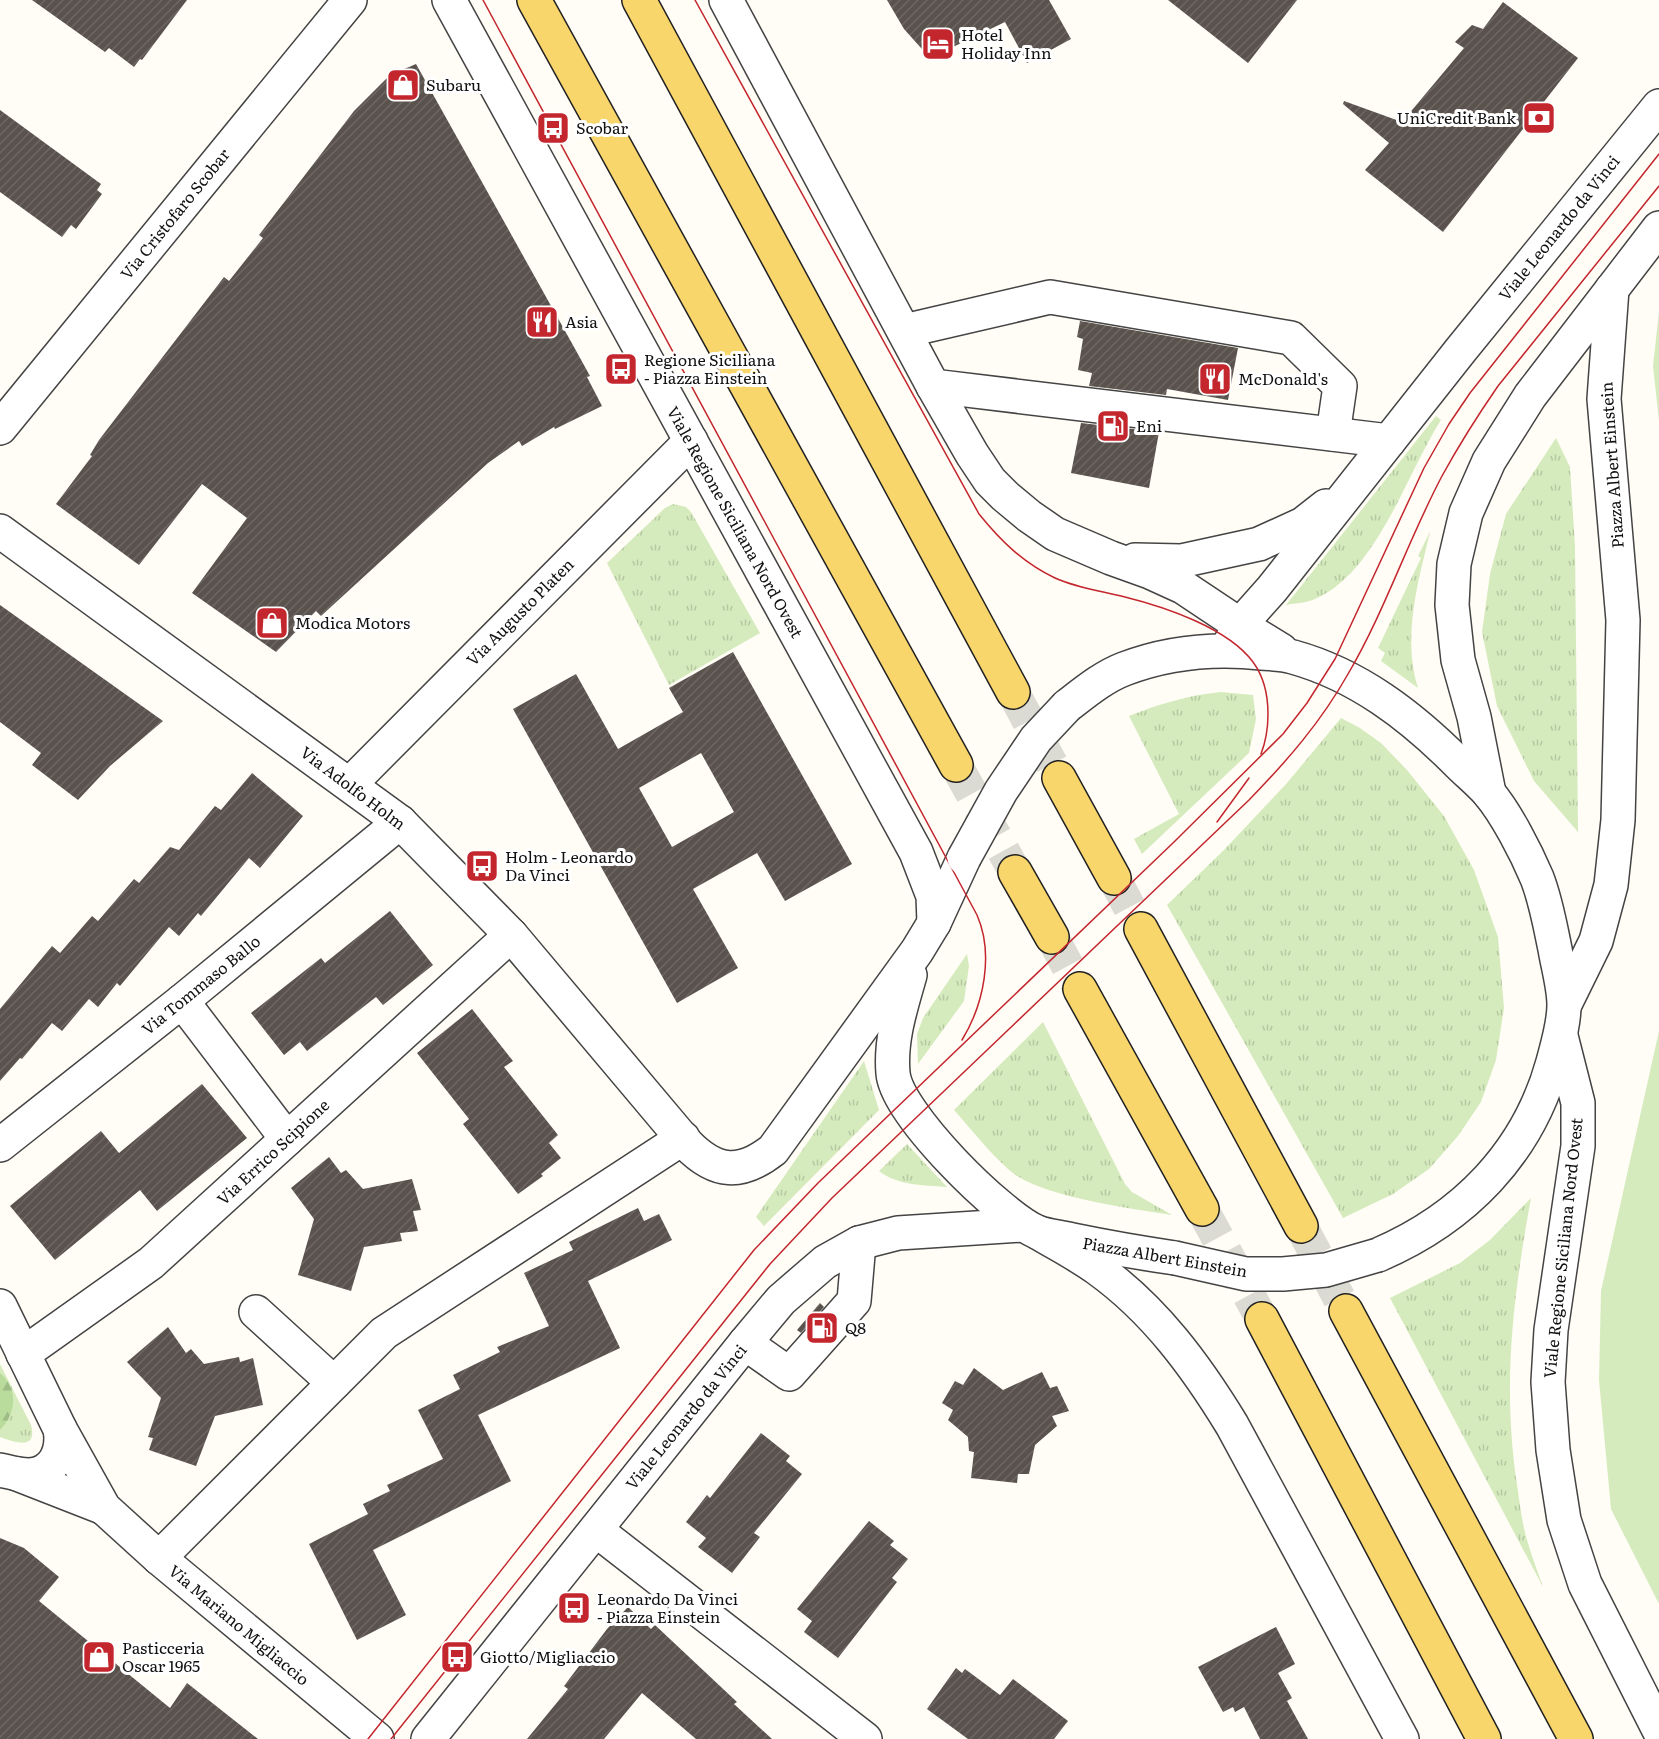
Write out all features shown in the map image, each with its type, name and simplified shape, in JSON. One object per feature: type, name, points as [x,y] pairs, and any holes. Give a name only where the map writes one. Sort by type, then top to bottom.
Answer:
[{"type":"main road","points":[[534,0],[956,765]]},
{"type":"main road","points":[[639,0],[1013,692]]},
{"type":"main road","points":[[1059,778],[1113,878]]},
{"type":"main road","points":[[1015,872],[1052,937]]},
{"type":"main road","points":[[1141,929],[1300,1226]]},
{"type":"main road","points":[[1080,989],[1202,1209]]},
{"type":"main road","points":[[1346,1311],[1576,1739]]},
{"type":"main road","points":[[1262,1319],[1484,1739]]},
{"type":"street","name":"Via Cristofaro Scobar","points":[[0,428],[350,0]]},
{"type":"street","name":"Viale Regione Siciliana Nord Ovest","points":[[449,0],[916,852],[933,896],[934,923]]},
{"type":"street","points":[[726,0],[933,386],[972,454],[990,481],[1005,496],[1056,534],[1182,586],[1231,638],[1389,441]]},
{"type":"street","name":"Viale Leonardo da Vinci","points":[[1389,441],[1659,106]]},
{"type":"street","points":[[1612,289],[1659,228]]},
{"type":"street","name":"Piazza Albert Einstein","points":[[1489,793],[1474,717],[1458,660],[1452,605],[1454,564],[1466,513],[1489,461],[1530,396],[1612,289]]},
{"type":"street","name":"Piazza Albert Einstein","points":[[918,951],[893,1047],[893,1075],[896,1087],[917,1118],[959,1167],[983,1192],[1031,1229],[1111,1248],[1175,1258],[1246,1274],[1283,1274],[1326,1270],[1378,1255],[1428,1231],[1458,1209],[1481,1188],[1508,1156],[1529,1123],[1547,1084],[1563,1019],[1596,941],[1611,885],[1618,820],[1623,620],[1604,399],[1612,289]]},
{"type":"street","points":[[904,331],[1050,297],[1291,338],[1340,386],[1333,434]]},
{"type":"street","points":[[933,386],[1389,441]]},
{"type":"street","name":"Via Augusto Platen","points":[[350,784],[691,441]]},
{"type":"street","points":[[1111,558],[1180,561],[1259,544],[1304,524],[1354,485]]},
{"type":"street","name":"Via Adolfo Holm","points":[[0,531],[400,822],[510,935],[691,1148]]},
{"type":"street","name":"Piazza Albert Einstein","points":[[691,1148],[711,1164],[727,1167],[744,1167],[773,1150],[918,951],[934,923],[964,858],[1001,791],[1036,739],[1067,706],[1121,670],[1231,638],[1329,669],[1366,688],[1427,733],[1489,793],[1517,837],[1537,878],[1549,920],[1563,1019]]},
{"type":"street","name":"Via Tommaso Ballo","points":[[0,1145],[182,1001],[400,822]]},
{"type":"street","name":"Via Errico Scipione","points":[[23,1354],[151,1263],[510,935]]},
{"type":"street","points":[[182,1001],[287,1139]]},
{"type":"street","name":"Viale Regione Siciliana Nord Ovest","points":[[1563,1019],[1578,1103],[1578,1146],[1551,1330],[1548,1382],[1552,1450],[1564,1520],[1585,1584],[1659,1730]]},
{"type":"street","points":[[159,1558],[384,1333],[691,1148]]},
{"type":"street","points":[[1031,1229],[1098,1269],[1131,1296],[1173,1338],[1203,1377],[1243,1446],[1402,1739]]},
{"type":"street","name":"Viale Leonardo da Vinci","points":[[428,1739],[745,1343],[781,1300],[825,1262],[859,1243],[898,1233],[1031,1229]]},
{"type":"street","points":[[745,1343],[789,1374],[854,1301],[859,1243]]},
{"type":"street","points":[[0,1306],[60,1430],[104,1508]]},
{"type":"street","points":[[256,1312],[334,1383]]},
{"type":"street","points":[[8,1472],[38,1474],[55,1461],[62,1441],[60,1430]]},
{"type":"street","points":[[8,1472],[104,1508]]},
{"type":"street","name":"Via Mariano Migliaccio","points":[[104,1508],[159,1558],[377,1739]]},
{"type":"street","points":[[596,1530],[864,1739]]},
{"type":"green space","points":[[1659,312],[1659,421],[1653,366]]},
{"type":"green space","points":[[1436,416],[1441,420],[1389,519],[1357,566],[1338,585],[1317,598],[1286,605]]},
{"type":"green space","points":[[1556,438],[1570,467],[1575,546],[1578,832],[1534,781],[1497,706],[1482,632],[1490,574],[1506,514]]},
{"type":"green space","points":[[673,504],[686,507],[691,512],[760,633],[669,685],[607,563],[665,508]]},
{"type":"green space","points":[[1430,532],[1417,590],[1412,629],[1411,649],[1418,688],[1381,661],[1385,653],[1378,648],[1421,558],[1418,556]]},
{"type":"green space","points":[[1221,692],[1253,695],[1256,719],[1249,753],[1142,854],[1134,839],[1179,814],[1129,716],[1197,695]]},
{"type":"green space","points":[[1341,718],[1381,743],[1407,770],[1444,816],[1474,870],[1498,937],[1504,1008],[1496,1060],[1481,1102],[1458,1136],[1429,1169],[1393,1194],[1343,1218],[1167,905],[1223,851],[1287,783]]},
{"type":"green space","points":[[967,954],[969,966],[964,1001],[918,1064],[917,1034],[923,1018]]},
{"type":"green space","points":[[1043,1022],[1125,1184],[1132,1192],[1172,1215],[1086,1200],[1040,1187],[1022,1179],[987,1148],[954,1110]]},
{"type":"green space","points":[[1659,1031],[1659,1604],[1611,1509],[1599,1380],[1601,1291]]},
{"type":"green space","points":[[864,1061],[879,1110],[764,1226],[756,1217]]},
{"type":"green space","points":[[907,1144],[947,1187],[903,1182],[879,1171]]},
{"type":"green space","points":[[1531,1198],[1515,1306],[1510,1411],[1523,1522],[1543,1587],[1390,1298],[1460,1263],[1490,1240]]},
{"type":"green space","points":[[0,1364],[31,1425],[31,1439],[28,1442],[23,1443],[0,1437]]},
{"type":"green space","points":[[0,1373],[10,1386],[13,1402],[9,1417],[0,1430]]},
{"type":"building","points":[[32,0],[187,0],[142,60],[140,59],[134,67],[109,48],[105,52]]},
{"type":"building","points":[[887,0],[1049,0],[1071,39],[1027,63],[1005,22],[930,58],[904,29]]},
{"type":"building","points":[[1168,0],[1297,0],[1248,63]]},
{"type":"building","points":[[1503,2],[1578,58],[1443,232],[1365,170],[1389,143],[1343,104],[1344,101],[1402,122],[1464,48],[1455,42],[1472,25],[1483,29]]},
{"type":"building","points":[[416,64],[590,376],[587,377],[602,406],[555,429],[554,427],[522,446],[519,441],[488,463],[321,616],[316,611],[276,652],[192,593],[247,518],[202,484],[139,565],[56,504],[92,456],[90,455],[99,440],[224,277],[229,281],[263,238],[259,235],[354,111],[390,75]]},
{"type":"building","points":[[0,110],[101,184],[97,190],[102,194],[76,229],[71,225],[62,237],[0,192]]},
{"type":"building","points":[[1080,321],[1238,348],[1228,400],[1167,389],[1166,395],[1089,386],[1092,373],[1078,370],[1083,339],[1077,337]]},
{"type":"building","points":[[1081,423],[1159,432],[1149,488],[1071,473]]},
{"type":"building","points":[[0,605],[163,721],[110,766],[78,800],[32,765],[41,753],[0,722]]},
{"type":"building","points":[[733,652],[852,864],[785,901],[757,853],[693,889],[738,968],[677,1003],[513,709],[576,674],[618,749],[683,712],[669,688]],"holes":[[[701,753],[734,812],[672,847],[639,788]]]},
{"type":"building","points":[[252,773],[303,816],[260,868],[249,858],[201,916],[198,913],[179,936],[169,927],[120,986],[117,983],[98,1007],[89,999],[62,1031],[52,1023],[0,1081],[0,1009],[52,946],[60,953],[92,916],[98,921],[134,879],[139,883],[170,847],[179,850],[215,806],[221,810]]},
{"type":"building","points":[[390,911],[433,965],[383,1005],[376,997],[307,1051],[300,1042],[284,1055],[251,1013],[321,958],[325,963]]},
{"type":"building","points":[[472,1009],[513,1061],[504,1067],[558,1135],[549,1143],[561,1158],[541,1174],[543,1176],[518,1194],[463,1124],[469,1119],[417,1053]]},
{"type":"building","points":[[202,1084],[247,1138],[157,1211],[140,1190],[55,1260],[10,1206],[101,1131],[119,1153]]},
{"type":"building","points":[[329,1157],[341,1173],[346,1170],[363,1189],[412,1179],[421,1210],[413,1211],[418,1231],[400,1233],[402,1241],[364,1247],[351,1291],[298,1275],[314,1219],[291,1188]]},
{"type":"building","points":[[638,1208],[644,1221],[659,1214],[672,1240],[588,1281],[620,1348],[478,1415],[511,1481],[373,1550],[406,1615],[357,1640],[309,1544],[368,1514],[363,1504],[390,1491],[387,1485],[443,1459],[418,1410],[460,1389],[453,1375],[500,1352],[497,1347],[549,1326],[524,1273],[573,1250],[569,1242]]},
{"type":"building","points":[[820,1303],[824,1307],[801,1333],[797,1330]]},
{"type":"building","points":[[168,1327],[186,1353],[191,1349],[204,1364],[239,1357],[240,1362],[253,1358],[263,1405],[215,1416],[196,1466],[149,1450],[153,1438],[148,1437],[161,1398],[127,1362]]},
{"type":"building","points":[[974,1368],[1003,1390],[1042,1372],[1050,1388],[1057,1386],[1069,1411],[1052,1416],[1057,1426],[1035,1445],[1029,1474],[1018,1474],[1017,1483],[971,1478],[974,1452],[969,1451],[968,1437],[948,1420],[953,1410],[942,1403],[955,1381],[963,1385]]},
{"type":"building","points":[[761,1433],[790,1456],[786,1461],[802,1474],[754,1533],[760,1537],[732,1573],[698,1547],[706,1538],[686,1522],[707,1495],[710,1498]]},
{"type":"building","points":[[869,1521],[894,1541],[890,1545],[908,1559],[892,1578],[897,1582],[838,1658],[804,1632],[812,1621],[797,1609]]},
{"type":"building","points":[[0,1538],[24,1548],[59,1577],[39,1601],[170,1708],[187,1683],[258,1739],[0,1739]]},
{"type":"building","points":[[628,1607],[651,1629],[655,1625],[737,1702],[734,1704],[772,1739],[696,1739],[642,1693],[604,1739],[527,1739],[568,1689],[564,1686],[607,1629]]},
{"type":"building","points":[[1276,1627],[1295,1664],[1278,1673],[1292,1698],[1287,1701],[1308,1739],[1260,1739],[1244,1707],[1235,1712],[1233,1707],[1223,1712],[1198,1667]]},
{"type":"building","points":[[956,1668],[962,1673],[965,1669],[1000,1695],[1013,1679],[1068,1721],[1054,1739],[968,1739],[927,1709]]},
{"type":"tunnel","points":[[1013,692],[1059,778]]},
{"type":"tunnel","points":[[956,765],[1015,872]]},
{"type":"tunnel","points":[[1114,878],[1141,929]]},
{"type":"tunnel","points":[[1052,937],[1080,989]]},
{"type":"tunnel","points":[[1202,1209],[1262,1319]]},
{"type":"tunnel","points":[[1301,1226],[1346,1311]]},
{"type":"tram line","points":[[483,0],[977,915],[985,946],[984,979],[976,1011],[962,1040]]},
{"type":"tram line","points":[[695,0],[979,514],[1013,550],[1043,572],[1080,587],[1141,601],[1195,620],[1242,650],[1257,668],[1266,694],[1268,724],[1261,754]]},
{"type":"tram line","points":[[368,1739],[754,1250],[818,1183],[1174,842],[1283,734],[1307,703],[1335,659],[1424,468],[1449,424],[1470,393],[1659,154]]},
{"type":"tram line","points":[[391,1739],[770,1264],[832,1198],[1249,800],[1303,740],[1338,692],[1361,650],[1430,500],[1448,464],[1476,419],[1498,386],[1659,186]]},
{"type":"tram line","points":[[1217,822],[1249,778]]},
{"type":"place","name":"Hotel Holiday Inn","points":[[938,44]]},
{"type":"place","name":"Subaru","points":[[403,85]]},
{"type":"place","name":"UniCredit Bank","points":[[1539,118]]},
{"type":"place","name":"Scobar","points":[[553,128]]},
{"type":"place","name":"Asia","points":[[542,322]]},
{"type":"place","name":"Regione Siciliana - Piazza Einstein","points":[[621,369]]},
{"type":"place","name":"McDonald's","points":[[1215,379]]},
{"type":"place","name":"Eni","points":[[1113,426]]},
{"type":"place","name":"Modica Motors","points":[[272,623]]},
{"type":"place","name":"Holm - Leonardo Da Vinci","points":[[482,866]]},
{"type":"place","name":"Q8","points":[[822,1328]]},
{"type":"place","name":"Leonardo Da Vinci - Piazza Einstein","points":[[574,1608]]},
{"type":"place","name":"Pasticceria Oscar 1965","points":[[99,1657]]},
{"type":"place","name":"Giotto/Migliaccio","points":[[457,1657]]}]
